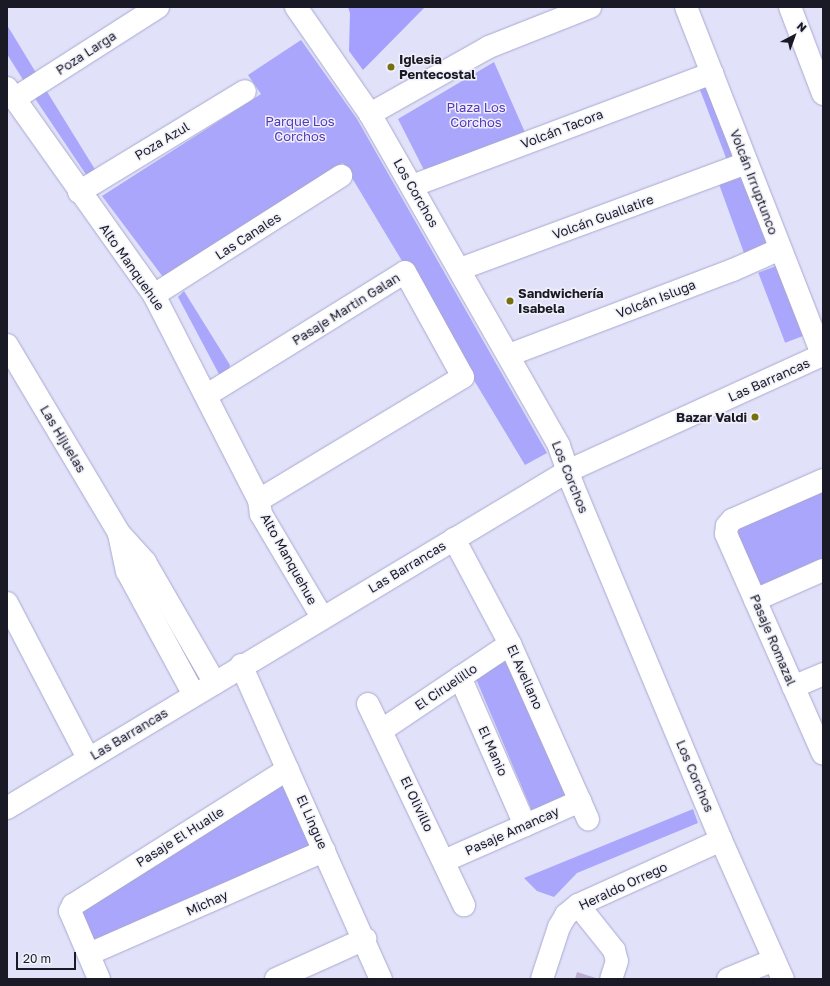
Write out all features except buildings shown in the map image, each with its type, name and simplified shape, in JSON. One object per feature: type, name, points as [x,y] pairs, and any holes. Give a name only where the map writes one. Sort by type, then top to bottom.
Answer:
[{"type":"street","name":"Poza Larga","points":[[11,94],[158,7]]},
{"type":"street","name":"Los Corchos","points":[[296,7],[370,114],[509,355],[559,446],[721,840],[779,969]]},
{"type":"street","points":[[370,114],[489,47],[590,7]]},
{"type":"street","name":"Volcán Irruptunco","points":[[686,7],[823,356]]},
{"type":"street","points":[[790,7],[823,94]]},
{"type":"street","name":"Volcán Tacora","points":[[412,186],[712,73]]},
{"type":"street","name":"Poza Azul","points":[[79,192],[245,91]]},
{"type":"street","name":"Alto Manquehue","points":[[11,94],[154,296],[207,395],[260,500],[261,514],[328,614]]},
{"type":"street","name":"Volcán Guallatire","points":[[460,269],[746,163]]},
{"type":"street","name":"Las Canales","points":[[154,296],[341,176]]},
{"type":"street","name":"Volcán Isluga","points":[[509,355],[733,270],[780,249]]},
{"type":"street","name":"Pasaje Martin Galan","points":[[207,395],[405,272],[463,378],[260,500]]},
{"type":"street","name":"Las Hijuelas","points":[[7,345],[119,533],[145,562],[215,683]]},
{"type":"street","name":"Las Barrancas","points":[[7,808],[215,683],[241,665],[568,471],[823,356]]},
{"type":"street","name":"Pasaje Romazal","points":[[823,480],[732,520],[727,526],[726,534],[823,754]]},
{"type":"street","name":"Las Hijuelas","points":[[119,533],[127,571],[194,695]]},
{"type":"street","name":"El Avellano","points":[[454,539],[510,644],[584,810]]},
{"type":"street","points":[[755,600],[823,570]]},
{"type":"street","points":[[7,602],[88,758]]},
{"type":"street","name":"El Ciruelillo","points":[[382,730],[510,644]]},
{"type":"street","name":"El Lingue","points":[[241,665],[365,939],[381,979]]},
{"type":"street","points":[[793,687],[823,674]]},
{"type":"street","name":"El Manio","points":[[460,677],[525,825]]},
{"type":"street","name":"El Olivillo","points":[[368,704],[382,730],[464,905]]},
{"type":"street","name":"Pasaje El Hualle","points":[[89,954],[70,911],[73,905],[288,769]]},
{"type":"street","name":"Pasaje Amancay","points":[[444,861],[525,825],[584,810]]},
{"type":"street","name":"Heraldo Orrego","points":[[542,979],[559,927],[566,915],[578,905],[721,840]]},
{"type":"street","name":"Michay","points":[[89,954],[324,851]]},
{"type":"street","points":[[578,905],[614,950],[617,960],[611,979]]},
{"type":"street","points":[[276,979],[365,939]]},
{"type":"street","points":[[89,954],[99,979]]},
{"type":"street","points":[[728,979],[779,969]]},
{"type":"green space","points":[[7,25],[38,76],[25,83],[7,54]]},
{"type":"green space","name":"Parque Los Corchos","points":[[301,40],[357,119],[547,453],[525,465],[343,163],[163,277],[102,196],[261,94],[248,75]]},
{"type":"green space","name":"Plaza Los Corchos","points":[[494,62],[527,137],[426,174],[398,119]]},
{"type":"green space","points":[[707,86],[735,160],[728,163],[700,89]]},
{"type":"green space","points":[[46,90],[96,171],[87,176],[34,97]]},
{"type":"green space","points":[[744,174],[771,248],[746,257],[719,183]]},
{"type":"green space","points":[[776,266],[803,336],[785,343],[758,273]]},
{"type":"green space","points":[[184,291],[230,365],[228,374],[220,376],[178,297]]},
{"type":"green space","points":[[823,490],[823,563],[759,591],[731,529]]},
{"type":"green space","points":[[510,649],[574,799],[534,816],[470,666]]},
{"type":"green space","points":[[284,780],[313,848],[90,942],[75,908]]},
{"type":"green space","points":[[693,809],[698,823],[577,873],[554,897],[537,891],[524,878]]},
{"type":"shaded area","points":[[348,7],[425,7],[363,70],[349,51],[350,13]]},
{"type":"place","name":"Iglesia Pentecostal","points":[[391,67]]},
{"type":"place","name":"Sandwichería Isabela","points":[[510,301]]},
{"type":"place","name":"Bazar Valdi","points":[[755,417]]}]
